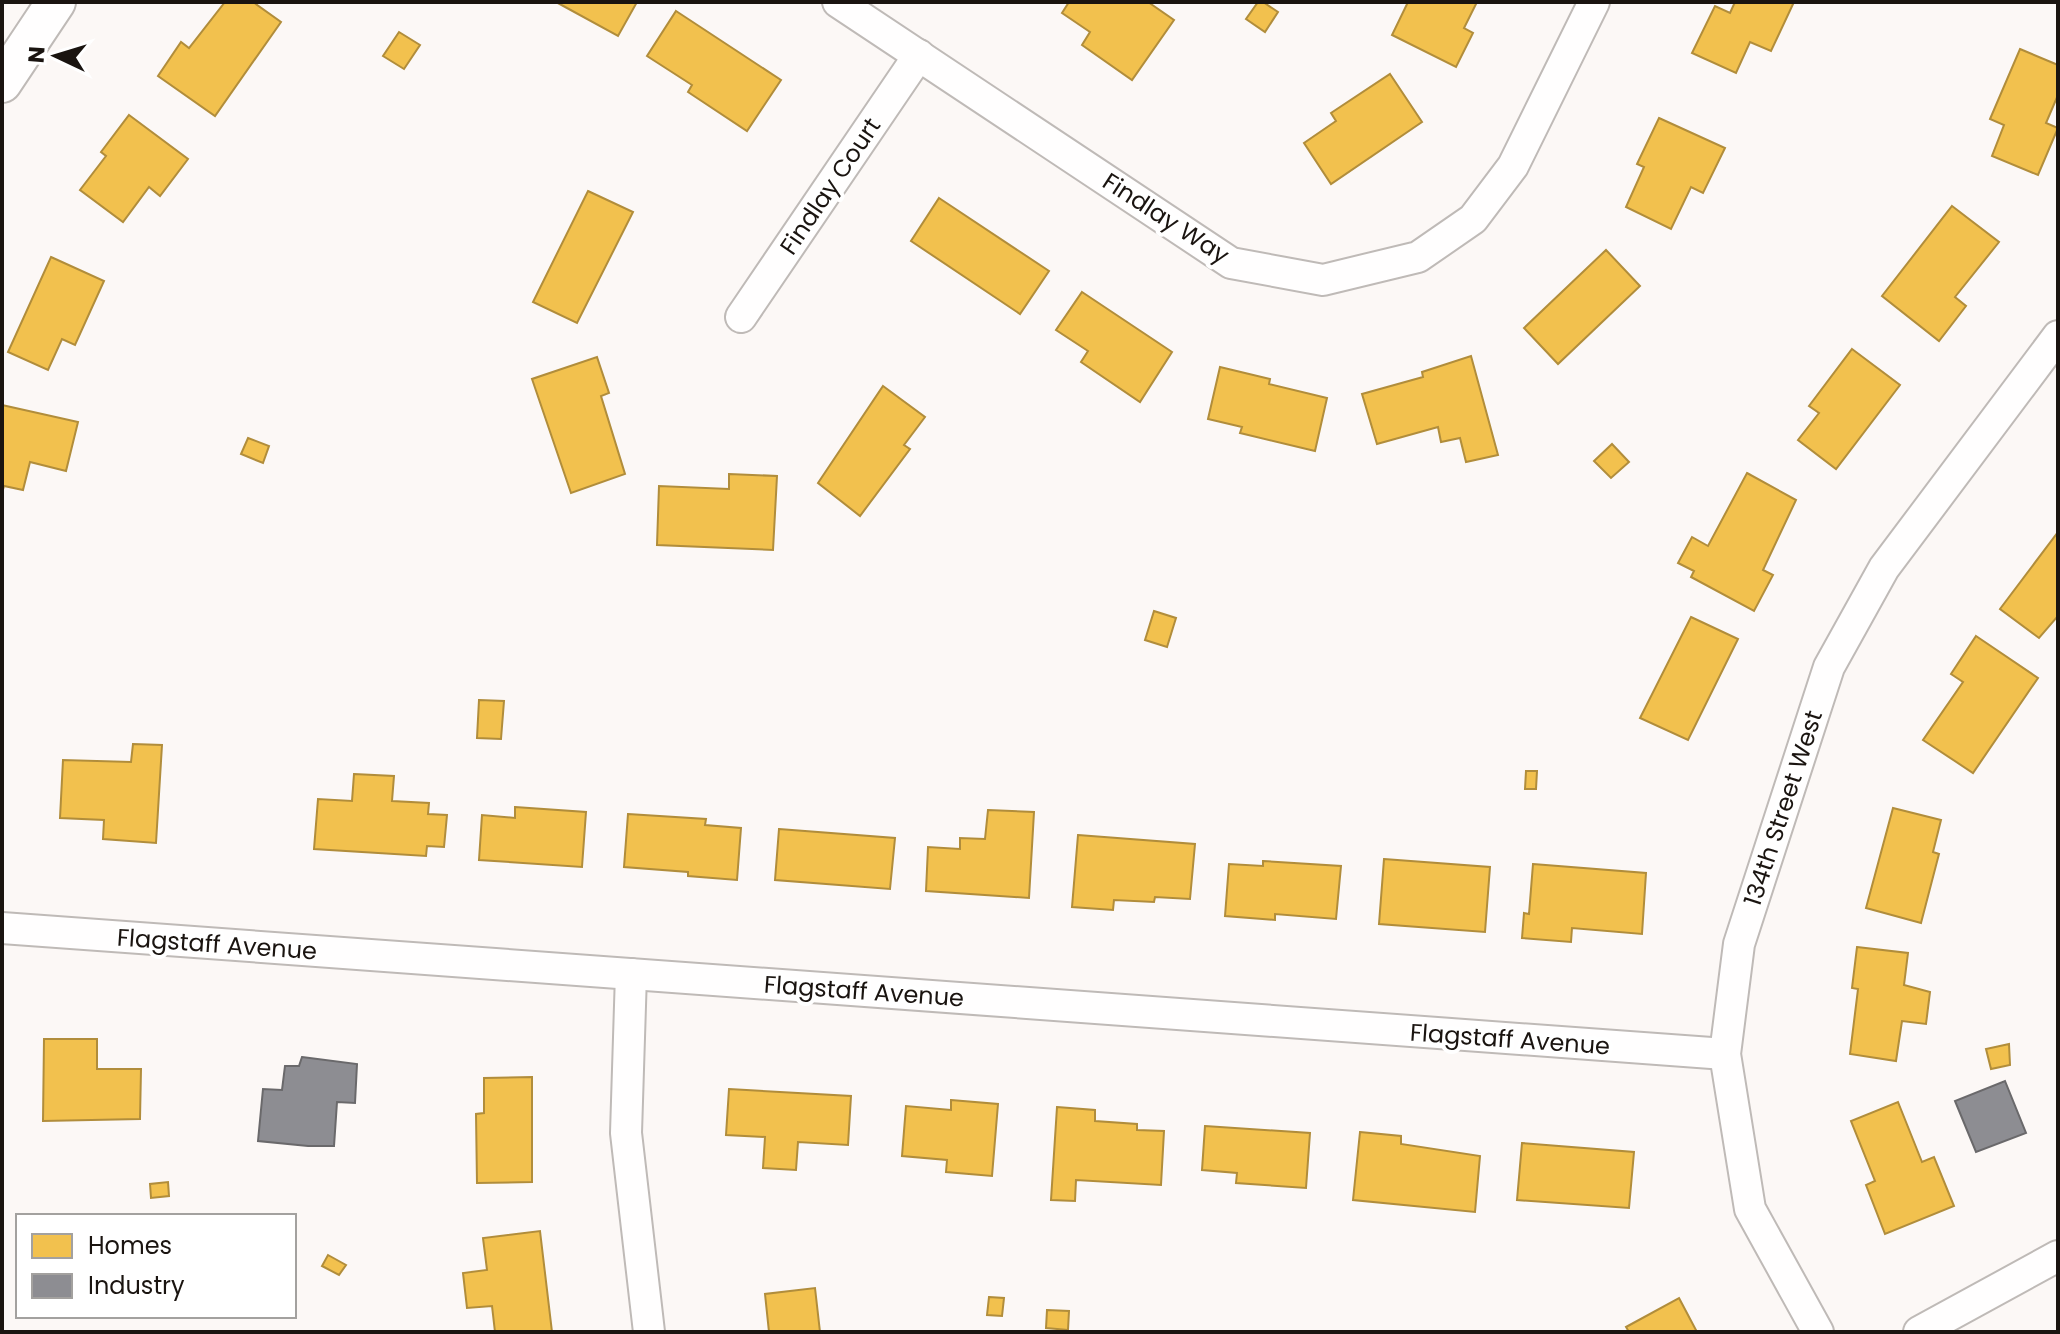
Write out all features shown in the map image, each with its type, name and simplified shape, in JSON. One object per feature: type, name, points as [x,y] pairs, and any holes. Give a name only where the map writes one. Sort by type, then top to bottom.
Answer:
[{"type":"street","points":[[2,83],[56,2]]},
{"type":"street","name":"Findlay Way","points":[[838,2],[1231,263],[1323,280],[1418,257],[1473,219],[1513,166],[1594,2]]},
{"type":"street","name":"Findlay Court","points":[[741,317],[919,55]]},
{"type":"street","name":"134th Street West","points":[[1818,1332],[1750,1209],[1725,1054],[1739,944],[1829,667],[1884,568],[2058,336]]},
{"type":"street","name":"Flagstaff Avenue","points":[[2,928],[1725,1054]]},
{"type":"street","points":[[631,974],[626,1133],[649,1332]]},
{"type":"street","points":[[1919,1332],[2058,1256]]},
{"type":"building: Homes","points":[[225,2],[253,2],[281,22],[215,116],[158,76],[181,42],[189,48]]},
{"type":"building: Homes","points":[[556,2],[637,2],[618,36]]},
{"type":"building: Homes","points":[[1069,2],[1148,2],[1174,20],[1132,80],[1082,45],[1090,32],[1062,13]]},
{"type":"building: Homes","points":[[1258,2],[1278,12],[1265,32],[1246,19]]},
{"type":"building: Homes","points":[[1408,2],[1477,2],[1464,28],[1473,33],[1456,67],[1392,35]]},
{"type":"building: Homes","points":[[1735,2],[1794,2],[1771,51],[1750,42],[1736,73],[1692,53],[1715,6],[1730,13]]},
{"type":"building: Homes","points":[[676,11],[781,80],[747,131],[688,92],[692,85],[647,56]]},
{"type":"building: Homes","points":[[399,32],[420,45],[404,69],[383,56]]},
{"type":"building: Homes","points":[[2020,49],[2058,65],[2058,95],[2046,123],[2058,128],[2038,175],[1992,156],[2004,125],[1990,119]]},
{"type":"building: Homes","points":[[1390,74],[1422,122],[1331,184],[1304,143],[1336,121],[1331,113]]},
{"type":"building: Homes","points":[[129,115],[188,159],[160,196],[149,187],[123,222],[80,190],[106,156],[101,152]]},
{"type":"building: Homes","points":[[1659,118],[1725,148],[1703,193],[1691,187],[1671,229],[1626,207],[1644,167],[1637,164]]},
{"type":"building: Homes","points":[[588,191],[633,212],[577,323],[533,302]]},
{"type":"building: Homes","points":[[939,198],[1049,271],[1020,314],[911,241]]},
{"type":"building: Homes","points":[[1952,206],[1999,242],[1955,297],[1966,306],[1939,341],[1882,296]]},
{"type":"building: Homes","points":[[1606,250],[1640,286],[1558,364],[1524,328]]},
{"type":"building: Homes","points":[[51,257],[104,281],[75,345],[62,339],[48,370],[8,352]]},
{"type":"building: Homes","points":[[1082,292],[1172,352],[1140,402],[1081,362],[1088,351],[1056,330]]},
{"type":"building: Homes","points":[[1852,349],[1900,385],[1836,469],[1798,440],[1819,413],[1809,406]]},
{"type":"building: Homes","points":[[1471,356],[1498,455],[1466,462],[1460,438],[1441,442],[1438,427],[1377,444],[1362,394],[1423,377],[1422,372]]},
{"type":"building: Homes","points":[[597,357],[609,393],[601,396],[625,474],[571,493],[532,379]]},
{"type":"building: Homes","points":[[1220,367],[1270,379],[1269,384],[1327,398],[1315,451],[1240,433],[1242,427],[1208,419]]},
{"type":"building: Homes","points":[[883,386],[925,417],[904,445],[910,449],[860,516],[818,483]]},
{"type":"building: Homes","points":[[2,405],[78,422],[66,471],[30,462],[23,490],[4,486],[2,493]]},
{"type":"building: Homes","points":[[248,438],[269,446],[263,463],[241,454]]},
{"type":"building: Homes","points":[[1612,444],[1629,462],[1611,478],[1594,461]]},
{"type":"building: Homes","points":[[1747,473],[1796,500],[1763,570],[1773,575],[1754,611],[1691,577],[1694,571],[1678,563],[1692,537],[1708,546]]},
{"type":"building: Homes","points":[[729,474],[777,476],[773,550],[657,545],[659,486],[729,489]]},
{"type":"building: Homes","points":[[2058,532],[2058,616],[2039,638],[2000,609]]},
{"type":"building: Homes","points":[[1154,611],[1176,618],[1167,647],[1145,640]]},
{"type":"building: Homes","points":[[1691,617],[1738,639],[1688,740],[1640,718]]},
{"type":"building: Homes","points":[[1976,636],[2038,678],[1973,773],[1923,740],[1963,682],[1951,674]]},
{"type":"building: Homes","points":[[479,700],[504,701],[501,739],[477,738]]},
{"type":"building: Homes","points":[[133,744],[162,745],[156,843],[103,839],[104,820],[60,818],[63,760],[131,762]]},
{"type":"building: Homes","points":[[1526,771],[1537,771],[1536,789],[1525,789]]},
{"type":"building: Homes","points":[[354,774],[394,776],[392,801],[429,803],[428,814],[447,815],[444,847],[427,846],[426,856],[314,849],[318,799],[352,801]]},
{"type":"building: Homes","points":[[515,807],[586,812],[582,867],[479,860],[482,815],[515,818]]},
{"type":"building: Homes","points":[[1893,808],[1941,820],[1933,852],[1939,854],[1921,923],[1866,908]]},
{"type":"building: Homes","points":[[988,810],[1034,812],[1029,898],[926,891],[928,847],[960,849],[960,838],[985,839]]},
{"type":"building: Homes","points":[[628,814],[706,819],[705,825],[741,828],[737,880],[624,867]]},
{"type":"building: Homes","points":[[779,829],[895,838],[890,889],[775,880]]},
{"type":"building: Homes","points":[[1078,835],[1195,844],[1190,899],[1155,897],[1154,902],[1114,900],[1113,910],[1072,907]]},
{"type":"building: Homes","points":[[1384,859],[1490,867],[1485,932],[1379,924]]},
{"type":"building: Homes","points":[[1263,861],[1341,866],[1336,919],[1275,914],[1275,920],[1225,916],[1229,864],[1263,866]]},
{"type":"building: Homes","points":[[1533,864],[1646,873],[1642,934],[1572,928],[1571,942],[1522,938],[1524,913],[1529,914]]},
{"type":"building: Homes","points":[[1857,947],[1908,953],[1904,985],[1930,992],[1926,1024],[1902,1021],[1896,1061],[1850,1054],[1858,989],[1852,988]]},
{"type":"building: Homes","points":[[44,1039],[97,1039],[97,1069],[141,1069],[140,1119],[43,1121]]},
{"type":"building: Homes","points":[[2009,1044],[2010,1065],[1991,1069],[1986,1049]]},
{"type":"building: Homes","points":[[532,1077],[532,1182],[477,1183],[476,1114],[484,1113],[484,1078]]},
{"type":"building: Homes","points":[[729,1089],[851,1096],[848,1145],[798,1142],[796,1170],[763,1168],[765,1137],[726,1135]]},
{"type":"building: Homes","points":[[951,1100],[998,1104],[992,1176],[946,1172],[947,1160],[902,1156],[906,1106],[951,1110]]},
{"type":"building: Homes","points":[[1898,1102],[1922,1162],[1934,1157],[1954,1206],[1885,1234],[1866,1185],[1875,1181],[1851,1121]]},
{"type":"building: Homes","points":[[1057,1107],[1095,1110],[1095,1121],[1137,1124],[1137,1130],[1164,1131],[1161,1185],[1076,1180],[1075,1201],[1051,1200]]},
{"type":"building: Homes","points":[[1205,1126],[1310,1133],[1306,1188],[1236,1183],[1237,1173],[1202,1170]]},
{"type":"building: Homes","points":[[1360,1132],[1401,1136],[1401,1144],[1480,1156],[1475,1212],[1353,1200]]},
{"type":"building: Homes","points":[[1522,1143],[1634,1152],[1629,1208],[1517,1200]]},
{"type":"building: Homes","points":[[168,1182],[169,1196],[151,1198],[150,1184]]},
{"type":"building: Homes","points":[[540,1231],[552,1332],[495,1332],[492,1306],[467,1308],[463,1273],[487,1270],[483,1238]]},
{"type":"building: Homes","points":[[328,1255],[346,1265],[339,1275],[322,1266]]},
{"type":"building: Homes","points":[[815,1288],[820,1332],[769,1332],[765,1294]]},
{"type":"building: Homes","points":[[989,1297],[1004,1298],[1002,1316],[987,1315]]},
{"type":"building: Homes","points":[[1679,1298],[1697,1332],[1629,1332],[1626,1327]]},
{"type":"building: Homes","points":[[1047,1310],[1069,1311],[1068,1330],[1046,1328]]},
{"type":"building: Industry","points":[[302,1057],[357,1064],[355,1103],[337,1102],[334,1146],[258,1141],[263,1089],[282,1090],[285,1066],[299,1066]]},
{"type":"building: Industry","points":[[2005,1081],[2026,1133],[1976,1152],[1955,1101]]}]
